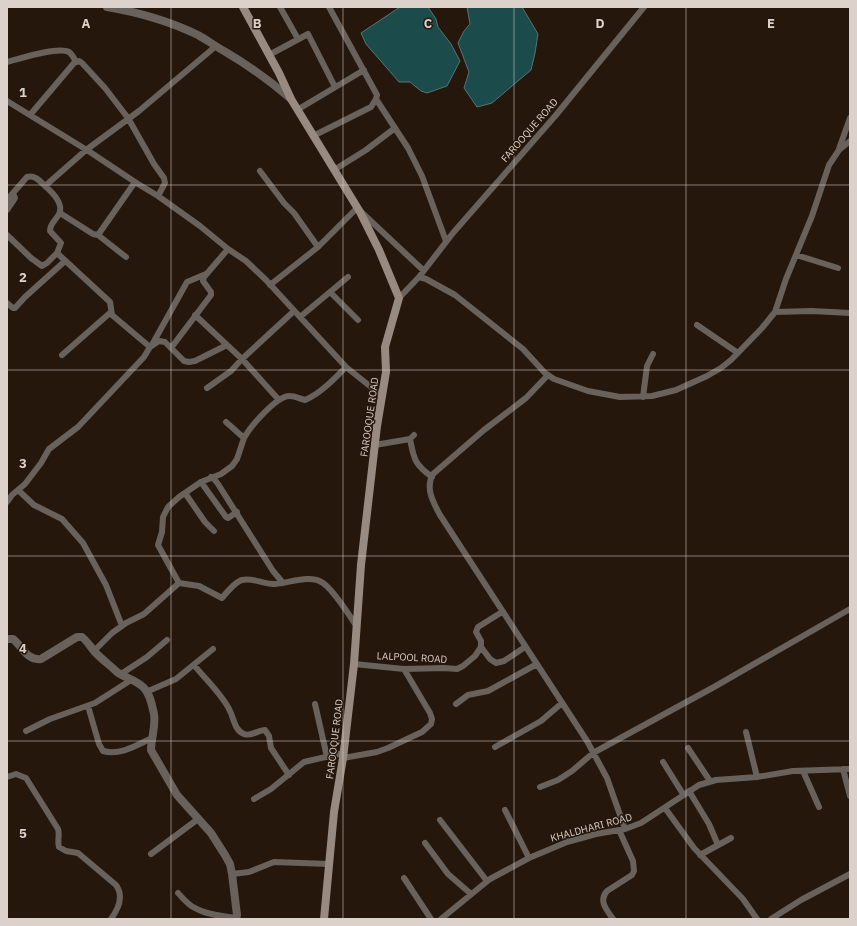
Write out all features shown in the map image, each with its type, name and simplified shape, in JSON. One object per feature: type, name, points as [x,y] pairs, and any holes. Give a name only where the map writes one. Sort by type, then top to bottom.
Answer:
[{"type":"main road","points":[[243,7],[297,110],[357,208],[379,250],[399,298]]},
{"type":"main road","name":"FAROOQUE ROAD","points":[[324,919],[334,812],[343,755],[354,664],[361,565],[381,395],[386,372],[385,347],[399,298]]},
{"type":"street","points":[[107,7],[149,17],[185,29],[240,60],[291,99]]},
{"type":"street","points":[[280,7],[298,39]]},
{"type":"street","points":[[313,136],[371,107],[377,95],[376,90],[329,7]]},
{"type":"street","name":"FAROOQUE ROAD","points":[[399,298],[419,277],[446,241],[556,115],[644,7]]},
{"type":"street","points":[[269,55],[308,34],[335,87]]},
{"type":"street","points":[[45,186],[86,150],[139,111],[216,46]]},
{"type":"street","points":[[7,62],[51,51],[70,52],[76,62],[82,63],[105,88],[128,118],[154,164],[165,180],[158,196]]},
{"type":"street","points":[[30,115],[76,62]]},
{"type":"street","points":[[297,110],[364,70]]},
{"type":"street","points":[[376,99],[408,148],[422,176],[446,241]]},
{"type":"street","points":[[7,101],[158,196],[246,261],[346,367],[381,395]]},
{"type":"street","points":[[419,277],[426,279],[455,295],[523,349],[548,376],[562,382],[603,395],[620,397],[643,397],[664,394],[692,384],[721,368],[738,353],[775,312],[786,279],[812,216],[826,171],[839,150],[850,118]]},
{"type":"street","points":[[334,170],[366,150],[395,128]]},
{"type":"street","points":[[839,150],[850,141]]},
{"type":"street","points":[[260,171],[284,203],[294,213],[318,247]]},
{"type":"street","points":[[7,200],[24,179],[29,176],[37,178],[59,203],[60,213],[50,226],[50,231],[61,243],[57,253],[48,263],[42,266],[31,258],[7,235]]},
{"type":"street","points":[[98,235],[135,182]]},
{"type":"street","points":[[7,210],[15,198],[13,193]]},
{"type":"street","points":[[270,285],[318,247],[357,208],[423,270]]},
{"type":"street","points":[[60,213],[93,234],[98,235],[126,257]]},
{"type":"street","points":[[171,348],[211,295],[211,292],[203,281],[204,277],[228,249]]},
{"type":"street","points":[[57,253],[110,302],[112,315],[151,346]]},
{"type":"street","points":[[796,255],[838,268]]},
{"type":"street","points":[[7,303],[15,308],[24,297],[65,261]]},
{"type":"street","points":[[8,498],[25,484],[41,463],[49,449],[78,427],[144,357],[187,282],[206,274]]},
{"type":"street","points":[[300,317],[348,277]]},
{"type":"street","points":[[330,292],[358,320]]},
{"type":"street","points":[[207,388],[231,371],[294,311]]},
{"type":"street","points":[[775,312],[812,311],[850,313]]},
{"type":"street","points":[[62,355],[111,312]]},
{"type":"street","points":[[195,315],[242,359],[278,400]]},
{"type":"street","points":[[697,325],[738,353]]},
{"type":"street","points":[[151,346],[159,341],[165,342],[184,361],[189,362],[195,361],[227,345]]},
{"type":"street","points":[[643,397],[646,374],[653,354]]},
{"type":"street","points":[[179,584],[158,545],[162,532],[163,517],[168,507],[174,501],[202,482],[221,474],[232,466],[237,459],[244,438],[255,422],[278,400],[289,396],[305,400],[329,383],[346,367]]},
{"type":"street","points":[[548,376],[526,398],[484,430],[432,477],[429,488],[432,501],[444,521],[587,741],[607,778],[626,829]]},
{"type":"street","points":[[226,422],[244,438]]},
{"type":"street","points":[[375,445],[412,437],[414,456],[419,468],[432,477]]},
{"type":"street","points":[[211,477],[218,484],[283,583]]},
{"type":"street","points":[[202,482],[226,517],[228,518],[237,512]]},
{"type":"street","points":[[18,490],[34,505],[62,519],[83,543],[106,586],[122,626]]},
{"type":"street","points":[[185,493],[205,522],[214,531]]},
{"type":"street","points":[[94,651],[112,633],[144,614],[179,584],[199,586],[222,598],[239,581],[244,579],[268,584],[314,580],[322,582],[341,604],[357,627]]},
{"type":"street","points":[[540,787],[558,780],[572,771],[593,753],[714,687],[850,609]]},
{"type":"street","points":[[502,612],[478,627],[476,630],[481,641],[481,647],[490,659],[496,663],[504,661],[525,647]]},
{"type":"street","points":[[7,639],[13,639],[30,657],[36,660],[41,659],[77,637],[82,637],[94,651],[121,674],[141,685],[146,692],[151,700],[154,714],[154,731],[151,750],[157,763],[177,795],[211,834],[225,854],[230,864],[232,874],[236,905],[236,919],[195,909],[178,893]]},
{"type":"street","points":[[121,674],[147,657],[167,640]]},
{"type":"street","name":"LALPOOL ROAD","points":[[354,664],[404,668],[456,669],[475,656],[481,647]]},
{"type":"street","points":[[146,692],[176,679],[213,649]]},
{"type":"street","points":[[456,704],[468,696],[488,691],[537,664]]},
{"type":"street","points":[[194,665],[228,707],[240,733],[247,735],[265,730],[268,734],[271,748],[289,774]]},
{"type":"street","points":[[254,799],[272,789],[304,762],[328,757],[377,752],[422,732],[431,724],[432,719],[404,668]]},
{"type":"street","points":[[26,730],[66,712],[88,706],[131,680]]},
{"type":"street","points":[[495,747],[536,724],[562,703]]},
{"type":"street","points":[[315,704],[328,757]]},
{"type":"street","points":[[88,706],[99,744],[103,751],[123,751],[152,738]]},
{"type":"street","points":[[746,732],[757,777]]},
{"type":"street","points":[[688,748],[710,781]]},
{"type":"street","points":[[663,762],[683,794]]},
{"type":"street","points":[[843,769],[850,796]]},
{"type":"street","name":"KHALDHARI ROAD","points":[[441,919],[487,881],[529,858],[567,842],[596,834],[626,829],[647,820],[683,794],[699,785],[710,781],[803,771],[850,769]]},
{"type":"street","points":[[803,771],[819,807]]},
{"type":"street","points":[[7,776],[16,774],[26,778],[58,829],[59,847],[66,851],[78,853],[120,890],[120,904],[111,919]]},
{"type":"street","points":[[689,791],[709,824],[718,844]]},
{"type":"street","points":[[665,808],[700,855],[743,899],[757,919]]},
{"type":"street","points":[[505,810],[529,858]]},
{"type":"street","points":[[152,854],[198,819]]},
{"type":"street","points":[[440,820],[487,881]]},
{"type":"street","points":[[613,919],[602,899],[607,891],[632,875],[634,871],[633,861],[619,830]]},
{"type":"street","points":[[700,855],[731,838]]},
{"type":"street","points":[[425,843],[448,874],[471,894]]},
{"type":"street","points":[[232,874],[249,872],[274,862],[329,864]]},
{"type":"street","points":[[771,919],[800,900],[850,874]]},
{"type":"street","points":[[404,878],[431,919]]},
{"type":"water","points":[[400,7],[428,7],[436,19],[438,27],[451,44],[460,61],[447,86],[427,93],[421,91],[410,82],[399,82],[366,44],[361,33]]},
{"type":"water","points":[[467,7],[522,7],[538,34],[531,70],[492,103],[477,107],[464,88],[469,72],[458,43],[464,31],[470,24]]}]
